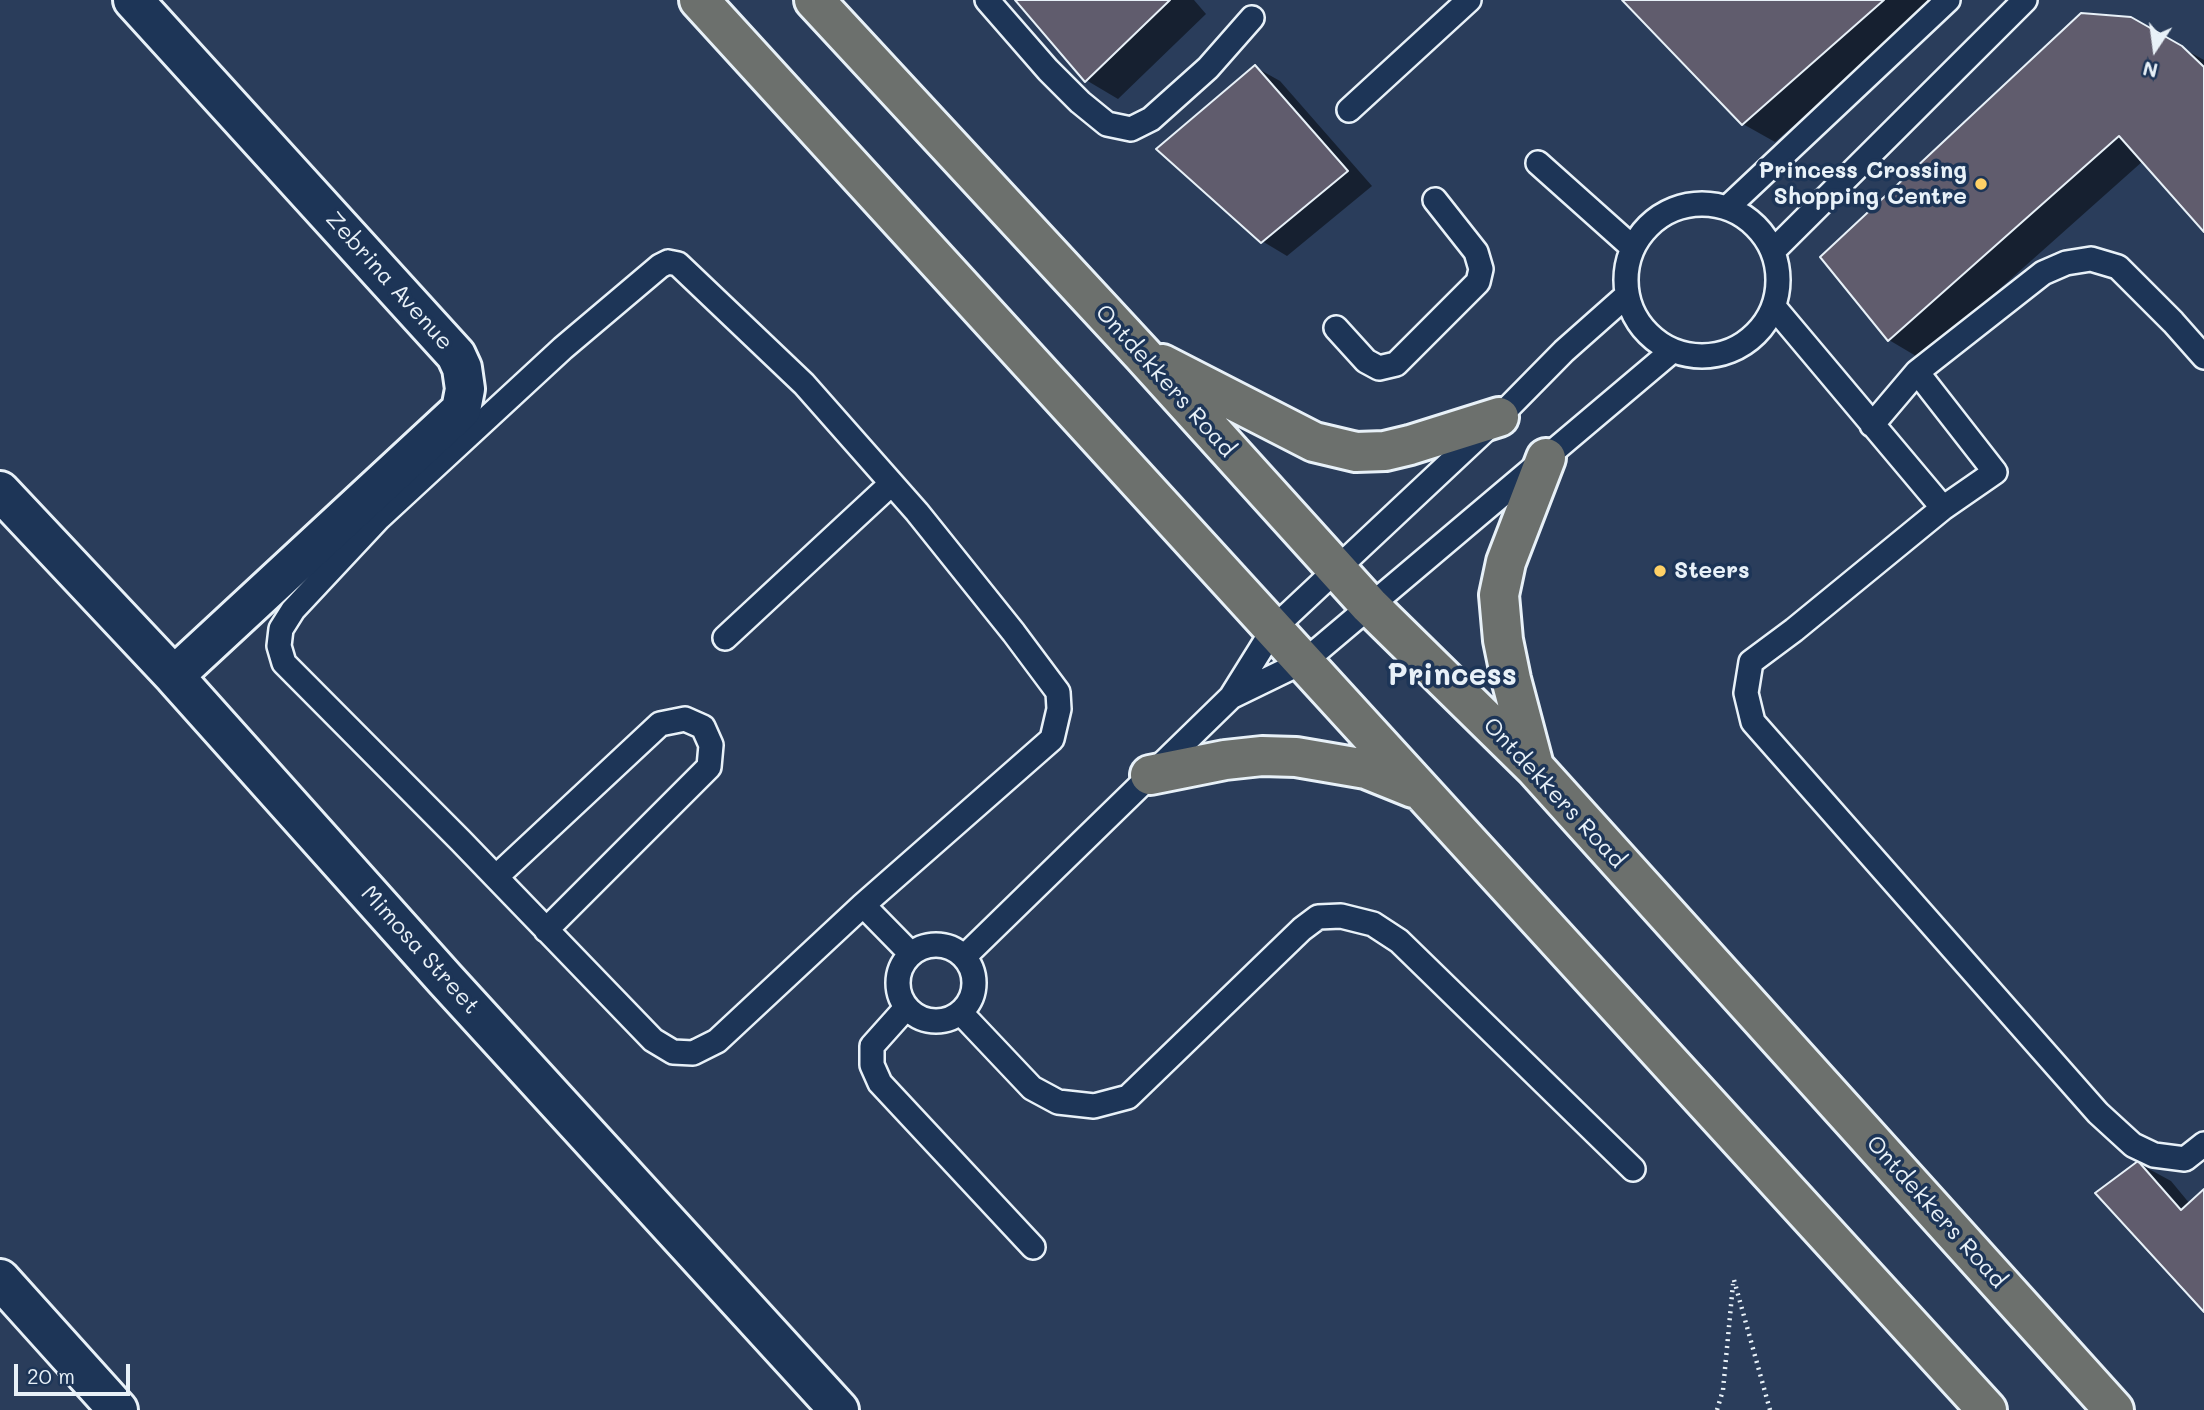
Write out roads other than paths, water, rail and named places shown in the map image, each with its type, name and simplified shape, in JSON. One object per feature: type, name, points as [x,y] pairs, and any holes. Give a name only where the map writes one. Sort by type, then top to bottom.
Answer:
[{"type":"main road","points":[[699,0],[1987,1410]]},
{"type":"main road","name":"Ontdekkers Road","points":[[814,0],[1142,354],[1336,569],[1535,768],[2114,1410]]},
{"type":"main road","points":[[1142,354],[1314,442],[1356,453],[1385,451],[1410,445],[1499,417]]},
{"type":"main road","points":[[1535,768],[1511,679],[1503,640],[1499,595],[1506,562],[1546,458]]},
{"type":"main road","points":[[1150,775],[1250,757],[1296,757],[1366,769],[1424,793]]},
{"type":"street","name":"Zebrina Avenue","points":[[132,0],[456,355],[462,368],[465,389],[461,410],[174,676]]},
{"type":"street","name":"Mimosa Street","points":[[0,491],[174,676],[445,979],[839,1410]]},
{"type":"street","points":[[0,1279],[118,1410]]},
{"type":"lane","points":[[987,0],[1080,102],[1107,124],[1131,129],[1151,119],[1208,68],[1252,18]]},
{"type":"lane","points":[[1349,110],[1469,0]]},
{"type":"lane","points":[[1727,208],[1948,0]]},
{"type":"lane","points":[[1773,251],[2025,0]]},
{"type":"lane","points":[[1538,163],[1632,247]]},
{"type":"lane","points":[[1336,328],[1366,361],[1379,368],[1396,364],[1478,282],[1481,269],[1476,252],[1435,200]]},
{"type":"lane","points":[[1706,203],[1727,208],[1746,218],[1762,233],[1773,251],[1778,271],[1774,307],[1762,328],[1744,344],[1721,354],[1696,356],[1672,351],[1651,338],[1635,319],[1626,296],[1625,271],[1632,247],[1646,227],[1663,214],[1683,205],[1706,203]]},
{"type":"lane","points":[[1872,425],[1917,372],[2043,273],[2066,263],[2091,259],[2118,267],[2204,356]]},
{"type":"lane","points":[[668,262],[678,264],[804,384],[1014,633],[1058,692],[1059,709],[1052,740],[863,905],[717,1041],[693,1053],[673,1052],[653,1040],[496,877],[284,663],[279,646],[281,629],[293,610],[379,518],[563,348],[660,266],[668,262]]},
{"type":"lane","points":[[965,956],[1231,697],[1274,628],[1499,417],[1564,351],[1626,296]]},
{"type":"lane","points":[[1774,307],[1943,508]]},
{"type":"lane","points":[[1231,697],[1305,661],[1369,604],[1672,351]]},
{"type":"lane","points":[[1917,372],[1995,471],[1943,508],[1751,662],[1746,693],[1753,722],[2098,1113],[2133,1145],[2154,1155],[2185,1158],[2204,1144]]},
{"type":"lane","points":[[725,638],[891,484]]},
{"type":"lane","points":[[496,877],[660,724],[685,719],[703,727],[711,745],[709,767],[546,930]]},
{"type":"lane","points":[[863,905],[911,954]]},
{"type":"lane","points":[[961,1013],[1032,1088],[1058,1102],[1094,1106],[1128,1097],[1302,929],[1318,917],[1341,915],[1373,924],[1399,941],[1633,1169]]},
{"type":"lane","points":[[939,945],[954,949],[965,956],[973,972],[975,986],[971,1001],[961,1013],[948,1020],[933,1022],[918,1018],[906,1008],[899,995],[897,980],[901,965],[911,954],[924,946],[939,945]]},
{"type":"lane","points":[[906,1008],[872,1046],[872,1065],[880,1083],[1033,1247]]},
{"type":"place","name":"Princess Crossing Shopping Centre","points":[[1981,184]]},
{"type":"place","name":"Steers","points":[[1660,571]]},
{"type":"district","name":"Princess","points":[[1452,676]]}]
